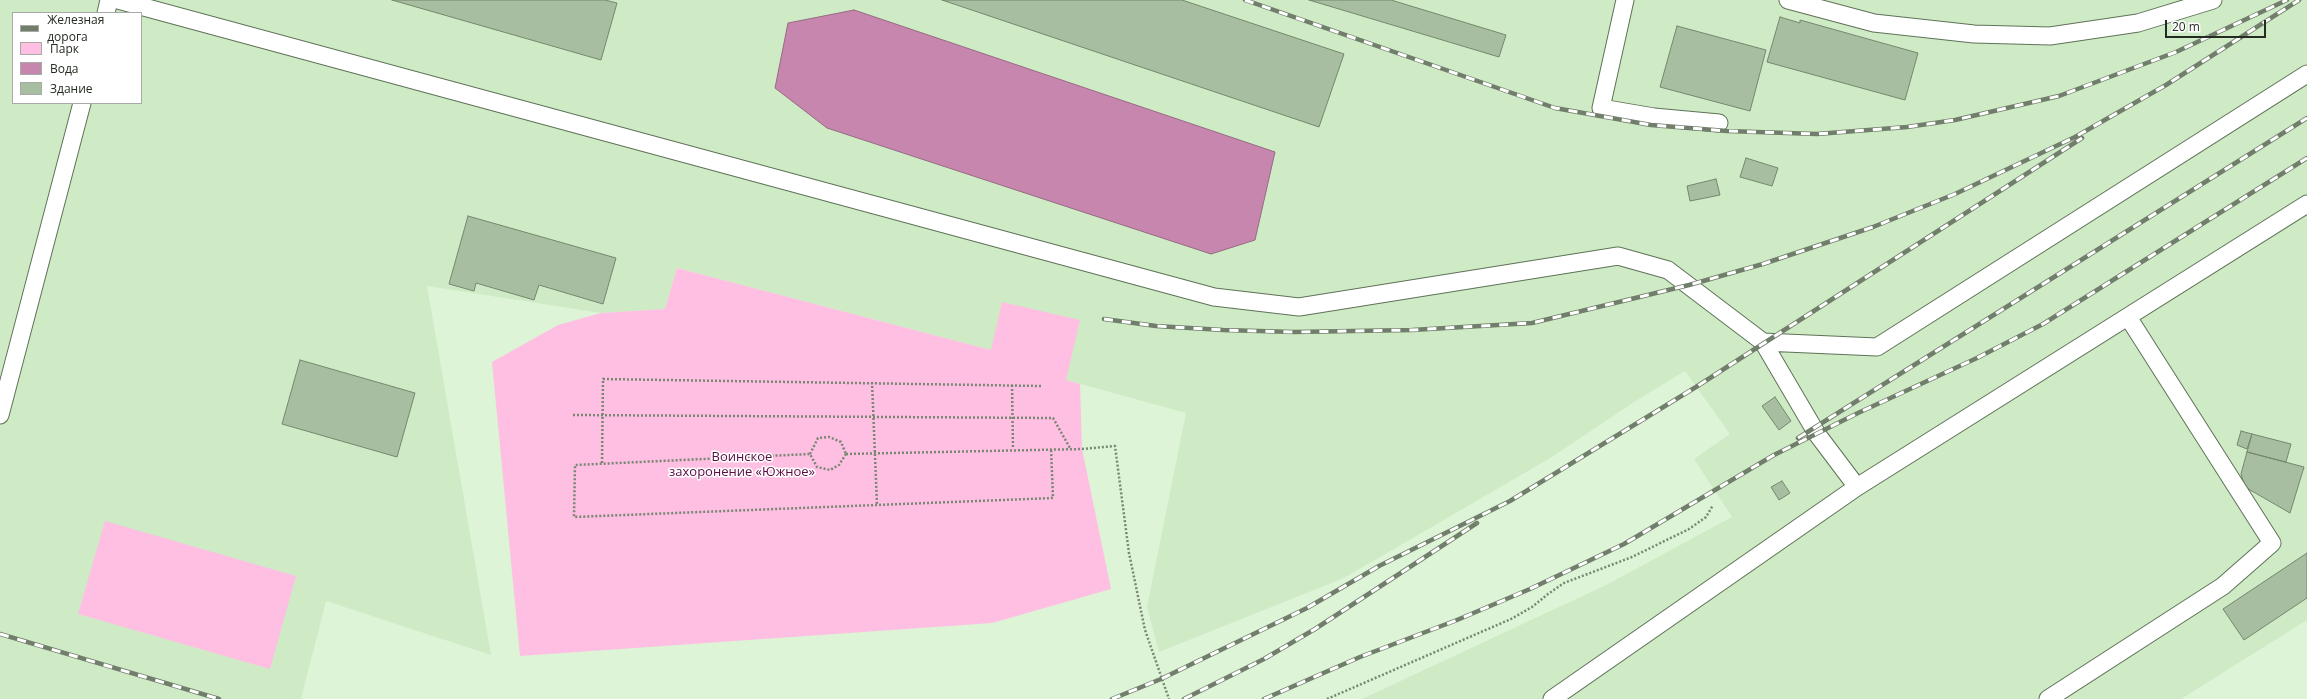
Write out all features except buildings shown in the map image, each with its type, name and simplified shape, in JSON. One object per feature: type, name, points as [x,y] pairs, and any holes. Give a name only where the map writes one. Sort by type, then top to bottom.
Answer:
[{"type":"lane","points":[[106,12],[109,0]]},
{"type":"lane","points":[[118,0],[149,4],[1214,297],[1299,307],[1618,256],[1668,270],[1764,342],[1817,434],[1857,487]]},
{"type":"lane","points":[[1625,0],[1601,108],[1654,117],[1719,123]]},
{"type":"lane","points":[[1788,0],[1874,23],[1974,34],[2050,36],[2138,23],[2213,0]]},
{"type":"lane","points":[[1764,342],[1877,347],[2307,74]]},
{"type":"lane","points":[[0,415],[82,104]]},
{"type":"lane","points":[[1552,699],[1857,487],[2307,204]]},
{"type":"lane","points":[[2048,699],[2223,586],[2272,543],[2128,317]]},
{"type":"path","points":[[602,463],[603,379],[872,382],[1042,386]]},
{"type":"path","points":[[872,382],[877,505]]},
{"type":"path","points":[[1012,385],[1013,449]]},
{"type":"path","points":[[573,415],[1053,418],[1070,448]]},
{"type":"path","points":[[810,454],[818,438],[829,437],[841,442],[846,454]]},
{"type":"path","points":[[846,454],[1115,446],[1129,553],[1138,599],[1155,662],[1169,699]]},
{"type":"path","points":[[810,454],[575,465],[574,517],[1053,498],[1051,448]]},
{"type":"path","points":[[810,454],[817,467],[830,470],[839,465],[846,454]]},
{"type":"path","points":[[1327,699],[1511,619],[1532,607],[1564,583],[1632,557],[1689,529],[1706,517],[1713,505]]},
{"type":"shaded area","points":[[0,0],[2307,0],[2307,620],[2181,699],[1362,699],[1606,585],[1732,517],[1694,459],[1730,434],[1685,371],[1634,402],[1552,457],[1344,578],[1159,652],[1147,607],[1186,413],[1066,380],[991,350],[677,268],[665,309],[601,313],[427,286],[491,655],[326,601],[301,699],[0,699]]},
{"type":"green space","name":"Воинское захоронение «Южное»","points":[[677,268],[991,350],[1002,302],[1080,320],[1066,380],[1080,384],[1082,449],[1111,589],[992,623],[520,656],[492,362],[558,325],[601,313],[665,309]]},
{"type":"green space","points":[[105,521],[296,576],[270,669],[78,614]]},
{"type":"water","points":[[854,10],[1275,152],[1255,240],[1211,254],[827,128],[775,88],[788,23]]},
{"type":"railway","points":[[1245,0],[1555,108],[1651,125],[1727,131],[1817,134],[1907,127],[1955,120],[2059,96],[2176,52],[2287,0]]},
{"type":"railway","points":[[1104,319],[1156,326],[1223,330],[1294,332],[1412,330],[1532,323],[1689,285],[1763,264],[1873,227],[1955,194],[2075,137],[2166,85],[2299,0]]},
{"type":"railway","points":[[1798,438],[2307,118]]},
{"type":"railway","points":[[1112,699],[1161,679],[1307,608],[1379,566],[1510,501],[1696,387],[2082,138]]},
{"type":"railway","points":[[1264,699],[1360,657],[1457,620],[1530,589],[1624,544],[1774,455],[1858,413],[1977,358],[2043,324],[2307,158]]},
{"type":"railway","points":[[1184,699],[1264,659],[1315,629],[1477,523]]},
{"type":"railway","points":[[0,634],[219,699]]}]
